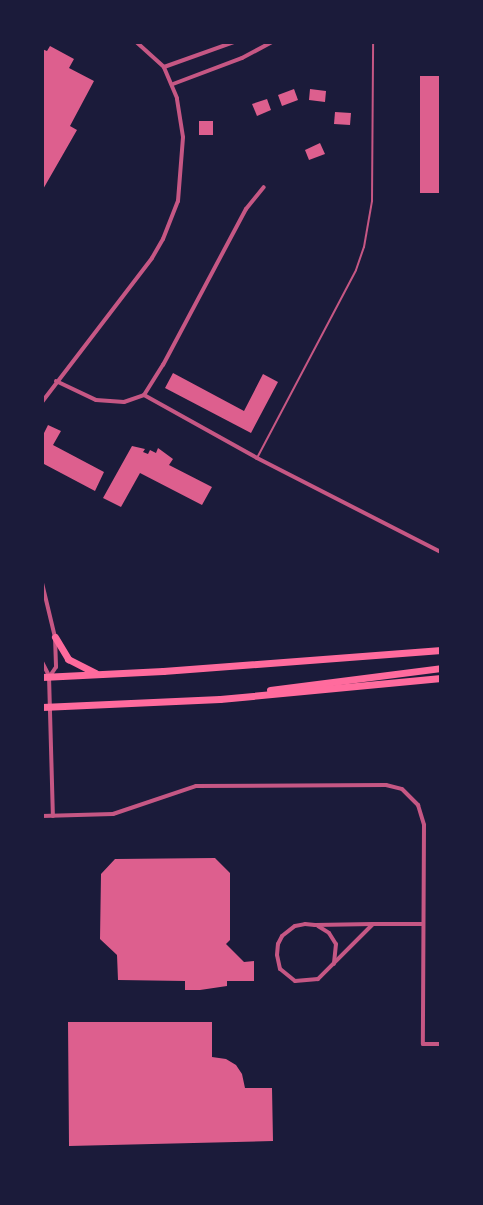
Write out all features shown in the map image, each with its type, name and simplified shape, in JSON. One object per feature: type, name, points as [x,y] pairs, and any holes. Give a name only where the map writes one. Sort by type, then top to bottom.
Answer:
[{"type":"main road","points":[[55,637],[64,654],[73,663],[98,674]]},
{"type":"main road","points":[[46,676],[441,650]]},
{"type":"main road","points":[[220,699],[246,692],[441,668]]},
{"type":"main road","points":[[46,707],[220,699],[441,678]]},
{"type":"street","points":[[42,402],[152,258],[169,227],[180,190],[183,149],[180,110],[164,67],[136,42]]},
{"type":"street","points":[[164,67],[234,42]]},
{"type":"street","points":[[172,84],[242,58],[272,42]]},
{"type":"street","points":[[56,381],[96,400],[124,402],[144,395],[163,365],[246,209],[264,187]]},
{"type":"street","points":[[144,395],[257,458],[441,552]]},
{"type":"street","points":[[42,583],[55,637],[56,667],[46,676]]},
{"type":"street","points":[[42,662],[46,676],[53,816]]},
{"type":"street","points":[[42,816],[113,814],[196,786],[394,787],[414,799],[423,818],[423,1044],[441,1044]]},
{"type":"street","points":[[373,924],[333,967],[318,979],[299,982],[286,976],[279,965],[277,950],[282,936],[296,926],[373,924],[422,924]]},
{"type":"street","points":[[315,925],[329,933],[336,944],[333,967]]},
{"type":"lane","points":[[257,458],[356,270],[364,247],[372,201],[373,42]]},
{"type":"building","points":[[50,46],[74,59],[69,68],[94,81],[70,126],[77,130],[42,191],[42,49],[47,51]]},
{"type":"building","points":[[420,76],[441,76],[441,193],[420,193]]},
{"type":"building","points":[[294,89],[298,100],[282,106],[278,95]]},
{"type":"building","points":[[310,89],[326,91],[325,102],[309,100]]},
{"type":"building","points":[[267,99],[271,110],[257,116],[252,104]]},
{"type":"building","points":[[335,112],[351,113],[350,125],[334,124]]},
{"type":"building","points":[[199,121],[213,121],[213,135],[199,135]]},
{"type":"building","points":[[320,143],[325,154],[309,160],[305,150]]},
{"type":"building","points":[[173,373],[244,411],[263,374],[278,382],[251,433],[165,388]]},
{"type":"building","points":[[48,425],[61,431],[53,445],[104,472],[95,491],[44,464],[42,468],[42,437]]},
{"type":"building","points":[[132,446],[145,449],[143,452],[148,454],[150,450],[156,453],[158,448],[173,459],[169,465],[212,487],[202,505],[140,473],[121,507],[103,498]]},
{"type":"building","points":[[215,858],[230,873],[230,940],[226,944],[244,962],[254,961],[254,981],[227,981],[227,986],[185,990],[185,981],[118,980],[117,955],[100,939],[101,874],[115,859]]},
{"type":"building","points":[[68,1022],[212,1022],[212,1057],[226,1059],[236,1065],[242,1074],[245,1088],[272,1088],[273,1141],[69,1146]]}]
